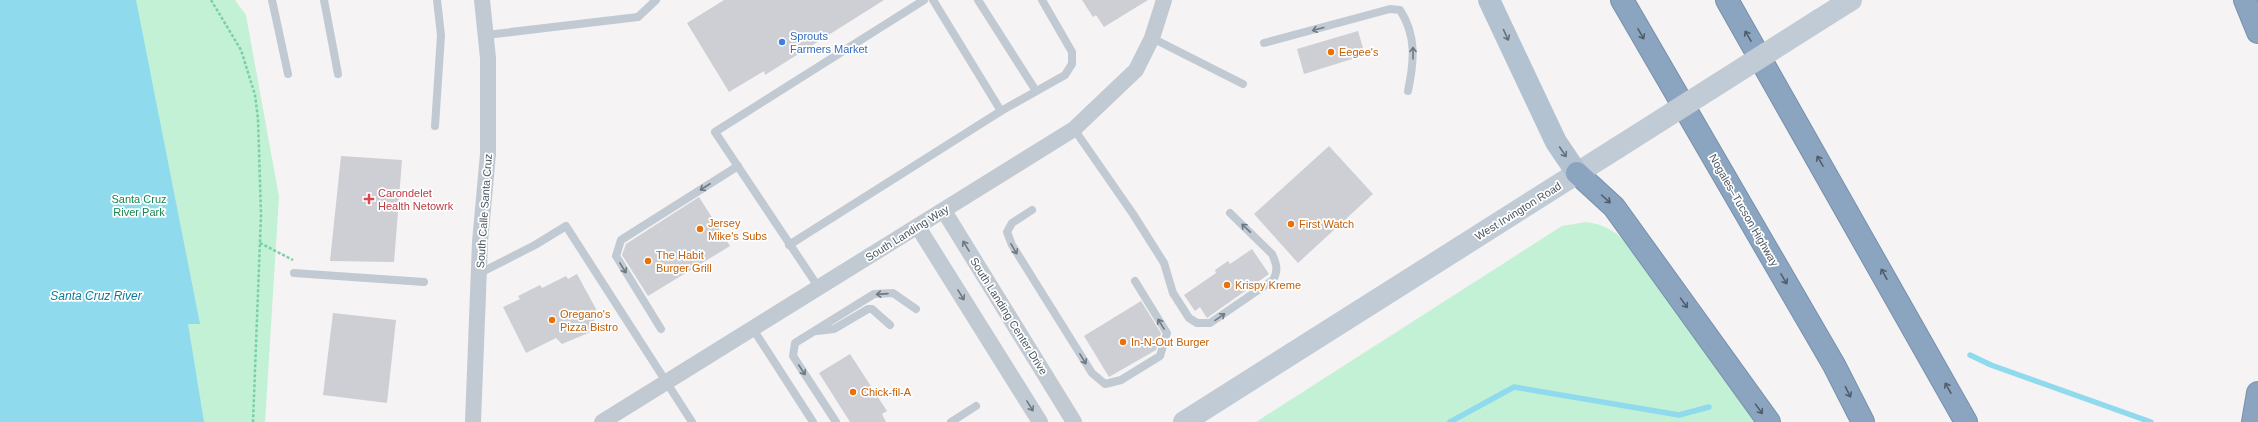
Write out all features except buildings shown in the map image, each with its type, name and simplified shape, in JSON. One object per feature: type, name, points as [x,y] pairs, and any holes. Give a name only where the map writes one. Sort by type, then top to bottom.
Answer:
[{"type":"highway","name":"Nogales–Tucson Highway","points":[[1622,0],[1834,365],[1864,422]]},
{"type":"highway","points":[[1727,0],[1855,223],[1966,422]]},
{"type":"highway","points":[[2245,0],[2258,32]]},
{"type":"highway","points":[[1577,173],[1614,207],[1769,422]]},
{"type":"highway","points":[[2253,422],[2258,393]]},
{"type":"main road","points":[[1490,0],[1556,142],[1577,173]]},
{"type":"main road","name":"West Irvington Road","points":[[1184,422],[1851,0]]},
{"type":"street","name":"South Calle Santa Cruz","points":[[473,422],[480,273],[488,154],[488,58],[482,0]]},
{"type":"street","name":"South Landing Way","points":[[602,422],[1074,129],[1136,70],[1152,38],[1164,0]]},
{"type":"street","name":"South Landing Center Drive","points":[[944,211],[1074,422]]},
{"type":"street","points":[[918,227],[1040,422]]},
{"type":"lane","points":[[272,0],[288,74]]},
{"type":"lane","points":[[324,0],[338,74]]},
{"type":"lane","points":[[435,126],[441,36],[438,0]]},
{"type":"lane","points":[[486,35],[638,16],[656,0]]},
{"type":"lane","points":[[819,288],[715,132],[924,0]]},
{"type":"lane","points":[[933,0],[1002,110]]},
{"type":"lane","points":[[978,0],[1036,91]]},
{"type":"lane","points":[[790,245],[1002,110],[1065,75],[1072,64],[1072,52],[1042,0]]},
{"type":"lane","points":[[1264,43],[1390,9],[1400,10],[1406,20],[1413,45],[1414,65],[1408,91]]},
{"type":"lane","points":[[1152,38],[1244,84]]},
{"type":"lane","points":[[1074,129],[1164,263],[1173,293],[1189,318],[1197,323],[1210,324],[1273,280],[1277,274],[1277,268],[1272,254],[1230,213]]},
{"type":"lane","points":[[661,329],[616,256],[621,240],[738,166]]},
{"type":"lane","points":[[1032,210],[1012,222],[1007,232],[1012,245],[1092,373],[1104,384],[1121,380],[1160,356],[1165,344],[1167,333],[1135,281]]},
{"type":"lane","points":[[480,273],[535,245],[566,226],[692,422]]},
{"type":"lane","points":[[294,273],[424,282]]},
{"type":"lane","points":[[836,422],[793,356],[795,343],[874,294],[892,293],[916,309]]},
{"type":"lane","points":[[815,331],[834,329],[868,309],[872,309],[890,325]]},
{"type":"lane","points":[[753,328],[813,422]]},
{"type":"lane","points":[[951,422],[976,406]]},
{"type":"path","points":[[211,0],[241,50],[255,95],[260,183],[260,243],[253,422]]},
{"type":"path","points":[[260,243],[294,261]]},
{"type":"green space","name":"Santa Cruz River","points":[[0,0],[235,0],[246,15],[279,197],[265,422],[0,422]]},
{"type":"green space","points":[[1586,222],[1607,228],[1617,234],[1625,242],[1755,422],[1256,422],[1562,226]]},
{"type":"water","name":"Santa Cruz River","points":[[0,0],[136,0],[200,324],[188,324],[204,422],[0,422]]},
{"type":"waterway","points":[[1970,355],[1991,365],[2151,422]]},
{"type":"waterway","points":[[1450,422],[1514,387],[1679,415],[1709,407]]},
{"type":"place","name":"Sprouts Farmers Market","points":[[782,42]]},
{"type":"place","name":"Eegee's","points":[[1331,52]]},
{"type":"place","name":"Carondelet Health Netowrk","points":[[369,199]]},
{"type":"place","name":"First Watch","points":[[1291,224]]},
{"type":"place","name":"Jersey Mike's Subs","points":[[700,229]]},
{"type":"place","name":"The Habit Burger Grill","points":[[648,261]]},
{"type":"place","name":"Krispy Kreme","points":[[1227,285]]},
{"type":"place","name":"Oregano's Pizza Bistro","points":[[552,320]]},
{"type":"place","name":"In-N-Out Burger","points":[[1123,342]]},
{"type":"place","name":"Chick-fil-A","points":[[853,392]]},
{"type":"park label","name":"Santa Cruz River Park","points":[[139,205]]}]
